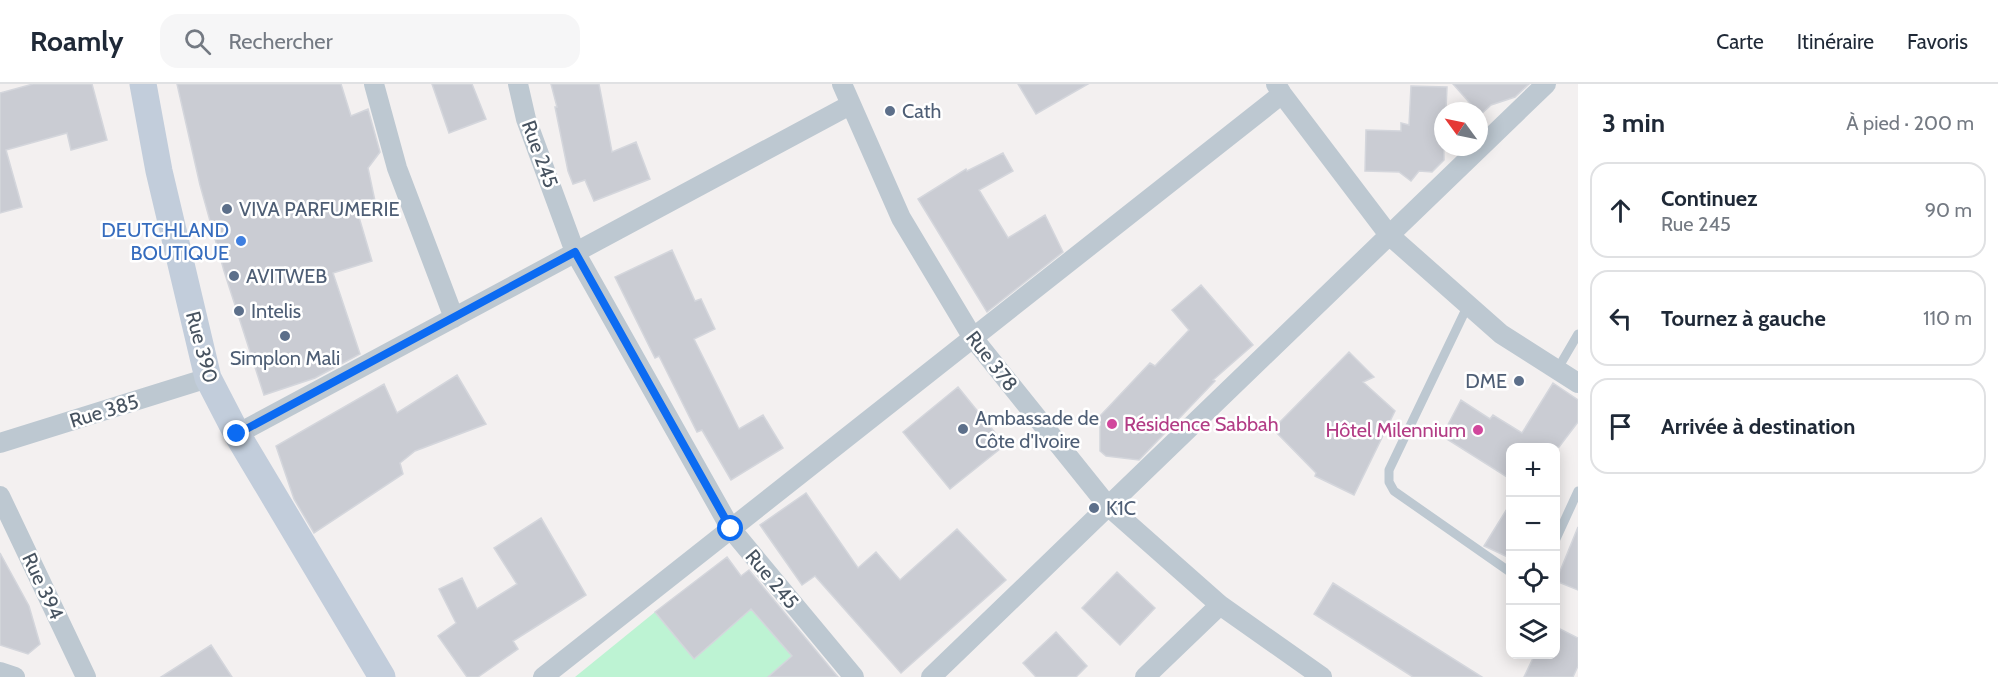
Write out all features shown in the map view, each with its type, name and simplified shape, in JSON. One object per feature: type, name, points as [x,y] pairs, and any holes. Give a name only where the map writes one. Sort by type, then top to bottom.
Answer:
[{"type":"street","name":"Rue 390","points":[[143,84],[159,171],[208,378],[237,434],[382,677]]},
{"type":"street","points":[[374,84],[397,168],[454,318]]},
{"type":"street","name":"Rue 245","points":[[518,84],[526,119],[575,252],[731,529],[854,677]]},
{"type":"street","name":"Rue 378","points":[[842,84],[901,218],[973,338],[1108,506],[1220,605],[1322,677]]},
{"type":"street","points":[[931,677],[1546,84]]},
{"type":"street","points":[[543,677],[973,338],[1279,89],[1389,235],[1501,334],[1578,383]]},
{"type":"street","points":[[237,434],[850,105]]},
{"type":"street","name":"Rue 385","points":[[0,443],[208,378]]},
{"type":"street","name":"Rue 394","points":[[0,496],[86,677]]},
{"type":"street","points":[[1146,677],[1220,605]]},
{"type":"street","points":[[0,672],[15,677]]},
{"type":"lane","points":[[1468,305],[1389,470],[1389,482],[1394,491],[1506,569]]},
{"type":"lane","points":[[1557,370],[1578,334]]},
{"type":"lane","points":[[1560,530],[1578,491]]},
{"type":"green space","points":[[751,609],[792,656],[768,677],[575,677],[655,612],[694,659]]},
{"type":"building","points":[[33,84],[92,84],[107,140],[71,150],[67,133],[6,150],[22,207],[0,213],[0,93]]},
{"type":"building","points":[[177,84],[341,84],[351,116],[368,109],[380,152],[368,168],[375,201],[356,207],[372,261],[333,273],[360,354],[315,378],[264,395],[224,271],[200,185]]},
{"type":"building","points":[[432,84],[472,84],[486,119],[449,133]]},
{"type":"building","points":[[551,84],[599,84],[612,152],[636,142],[650,179],[594,201],[585,180],[573,184],[568,171]]},
{"type":"building","points":[[1018,84],[1088,84],[1036,114]]},
{"type":"building","points":[[1453,84],[1529,84],[1515,97],[1488,108],[1488,102],[1469,102]]},
{"type":"building","points":[[1411,86],[1447,87],[1446,102],[1434,102],[1434,156],[1444,156],[1444,160],[1432,172],[1419,171],[1411,181],[1399,172],[1365,171],[1366,130],[1401,131],[1401,123],[1409,125]]},
{"type":"building","points":[[1003,153],[1013,171],[979,190],[1008,238],[1045,215],[1063,252],[987,312],[918,199],[966,169],[967,171]]},
{"type":"building","points":[[672,250],[695,301],[701,299],[715,329],[694,339],[739,429],[763,415],[783,448],[731,480],[702,430],[697,432],[659,356],[655,358],[615,277]]},
{"type":"building","points":[[1201,285],[1253,345],[1213,380],[1215,381],[1139,460],[1106,456],[1100,451],[1100,416],[1150,363],[1155,366],[1189,330],[1172,310]]},
{"type":"building","points":[[1349,352],[1374,377],[1363,382],[1395,411],[1354,495],[1315,476],[1316,473],[1273,429]]},
{"type":"building","points":[[457,375],[486,424],[415,451],[400,463],[403,474],[314,533],[294,499],[276,446],[384,384],[397,413]]},
{"type":"building","name":"Hôtel Milennium","points":[[1553,383],[1578,400],[1578,422],[1560,446],[1560,443],[1506,443],[1506,476],[1442,436],[1461,400],[1490,419],[1493,415],[1522,433]]},
{"type":"building","points":[[958,387],[1005,445],[950,489],[903,432]]},
{"type":"building","points":[[806,493],[858,568],[876,552],[900,580],[957,529],[1006,580],[901,673],[815,576],[802,585],[760,525]]},
{"type":"building","points":[[1506,510],[1506,556],[1484,546]]},
{"type":"building","points":[[541,518],[586,595],[513,641],[518,649],[478,677],[467,677],[438,636],[456,623],[439,589],[462,578],[477,609],[517,584],[494,548]]},
{"type":"building","points":[[1578,527],[1578,590],[1560,583],[1560,571]]},
{"type":"building","points":[[0,553],[29,606],[40,644],[28,654],[0,645]]},
{"type":"building","points":[[727,557],[741,576],[749,570],[838,677],[768,677],[792,656],[751,609],[694,659],[655,612]]},
{"type":"building","points":[[1117,572],[1155,608],[1120,645],[1082,608]]},
{"type":"building","points":[[1333,583],[1482,677],[1413,677],[1314,614]]},
{"type":"building","points":[[1560,629],[1578,638],[1578,666],[1573,677],[1524,677],[1533,659],[1560,659]]},
{"type":"building","points":[[1056,632],[1087,666],[1076,677],[1036,677],[1023,663]]},
{"type":"building","points":[[211,645],[232,677],[161,677]]},
{"type":"place","name":"Cath","points":[[890,111]]},
{"type":"place","name":"VIVA PARFUMERIE","points":[[227,209]]},
{"type":"place","name":"DEUTCHLAND BOUTIQUE","points":[[241,241]]},
{"type":"place","name":"AVITWEB","points":[[234,276]]},
{"type":"place","name":"Intelis","points":[[239,311]]},
{"type":"place","name":"Simplon Mali","points":[[285,336]]},
{"type":"place","name":"DME","points":[[1519,381]]},
{"type":"place","name":"Résidence Sabbah","points":[[1112,424]]},
{"type":"place","name":"Ambassade de Côte d'Ivoire","points":[[963,429]]},
{"type":"place","name":"Hôtel Milennium","points":[[1478,430]]},
{"type":"place","name":"K1C","points":[[1094,508]]},
{"type":"route","points":[[237,434],[575,252],[731,529]]}]
